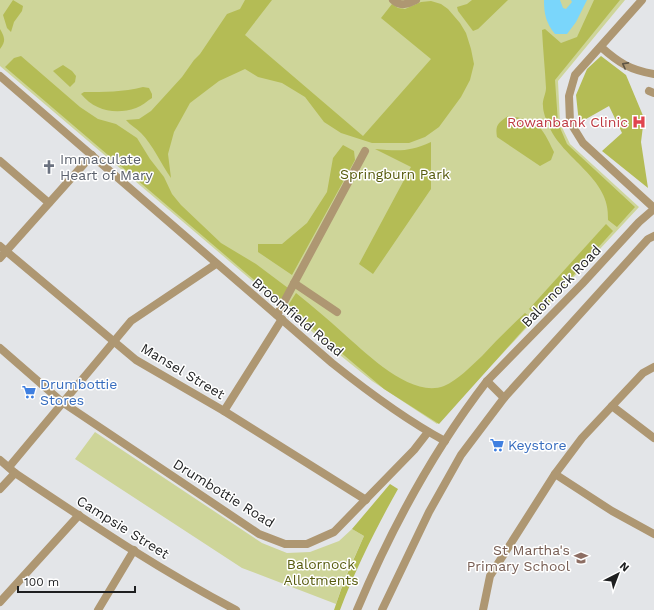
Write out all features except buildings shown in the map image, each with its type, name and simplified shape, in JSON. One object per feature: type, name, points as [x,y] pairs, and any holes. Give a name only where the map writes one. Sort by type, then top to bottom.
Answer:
[{"type":"street","points":[[393,0],[396,3],[406,5],[416,0]]},
{"type":"street","points":[[642,0],[575,75],[569,96],[570,122],[584,143],[654,209]]},
{"type":"street","points":[[601,46],[622,64],[638,71],[654,74]]},
{"type":"street","name":"Broomfield Road","points":[[0,76],[216,264],[366,390],[445,442]]},
{"type":"street","points":[[224,411],[280,317],[294,283],[365,151]]},
{"type":"street","points":[[0,258],[3,249],[49,203],[92,155]]},
{"type":"street","points":[[0,161],[49,203]]},
{"type":"street","name":"Balornock Road","points":[[445,442],[487,381],[582,284],[639,222],[654,209]]},
{"type":"street","points":[[382,610],[429,512],[461,455],[504,398],[633,255],[648,239],[654,236]]},
{"type":"street","name":"Mansel Street","points":[[3,249],[136,360],[224,411],[366,500]]},
{"type":"street","points":[[0,489],[12,470],[62,402],[131,321],[216,264]]},
{"type":"street","points":[[294,283],[337,312]]},
{"type":"street","name":"Drumbottie Road","points":[[0,348],[62,402],[259,534],[285,544],[307,544],[334,532],[414,450],[428,432]]},
{"type":"street","points":[[484,610],[490,576],[556,474],[582,438],[643,373],[654,367]]},
{"type":"street","points":[[487,381],[504,398]]},
{"type":"street","points":[[612,406],[654,438]]},
{"type":"street","points":[[357,610],[387,542],[420,480],[445,442]]},
{"type":"street","name":"Campsie Street","points":[[0,460],[12,470],[134,550],[201,592],[236,610]]},
{"type":"street","points":[[556,474],[612,511],[654,534]]},
{"type":"street","points":[[0,602],[79,515]]},
{"type":"street","points":[[98,610],[134,550]]},
{"type":"green space","name":"Springburn Park","points":[[0,0],[625,0],[558,81],[560,123],[570,144],[639,207],[437,424],[372,381],[330,347],[0,66]]},
{"type":"green space","points":[[13,0],[23,6],[22,11],[14,22],[11,32],[7,28],[3,15]]},
{"type":"green space","points":[[245,0],[272,0],[245,35],[363,136],[431,59],[381,18],[392,4],[398,8],[405,9],[421,2],[431,1],[441,4],[448,9],[466,33],[471,49],[474,64],[470,80],[461,97],[439,127],[425,137],[409,143],[372,143],[341,133],[324,122],[305,97],[282,83],[258,77],[245,69],[219,81],[190,103],[174,132],[168,154],[171,178],[145,138],[126,120],[139,119],[151,111],[182,77],[200,54],[227,14],[240,9]]},
{"type":"green space","points":[[472,0],[508,0],[478,29],[473,31],[458,11],[457,7],[467,4]]},
{"type":"green space","points":[[594,0],[620,0],[555,80],[558,123],[567,144],[635,207],[617,227],[608,220],[607,205],[602,192],[594,180],[555,137],[548,124],[543,108],[546,88],[542,30],[545,29],[561,43],[577,37]]},
{"type":"green space","points":[[0,29],[4,39],[0,49]]},
{"type":"green space","points":[[21,56],[80,107],[98,119],[116,124],[137,138],[150,159],[164,177],[172,194],[181,205],[221,243],[256,264],[288,288],[280,302],[5,67],[14,58]]},
{"type":"green space","points":[[601,56],[626,75],[644,118],[641,142],[648,188],[602,151],[622,133],[609,106],[579,123],[576,95],[587,69]]},
{"type":"green space","points":[[63,65],[72,71],[76,76],[75,82],[70,87],[53,71]]},
{"type":"green space","points":[[143,87],[149,88],[152,98],[138,107],[121,111],[99,108],[81,94],[84,92],[121,91]]},
{"type":"green space","points":[[508,116],[532,122],[542,130],[554,152],[551,160],[540,166],[497,137],[496,130],[498,125]]},
{"type":"green space","points":[[431,142],[431,189],[373,274],[359,264],[411,167],[375,149],[404,150],[416,148]]},
{"type":"green space","points":[[343,145],[354,151],[355,160],[292,275],[258,252],[258,244],[282,244],[307,223],[327,192],[333,158]]},
{"type":"green space","points":[[606,224],[613,231],[537,316],[529,309]]},
{"type":"green space","points":[[296,293],[389,372],[417,386],[431,388],[444,386],[459,377],[525,313],[533,319],[439,424],[384,389],[287,307]]},
{"type":"green space","name":"Balornock Allotments","points":[[95,432],[262,543],[287,553],[310,552],[339,541],[352,529],[364,536],[344,580],[336,604],[242,568],[75,459]]},
{"type":"green space","points":[[390,484],[398,489],[367,548],[340,610],[334,610],[344,581],[364,536],[352,529]]},
{"type":"water","points":[[544,0],[560,0],[563,8],[566,9],[572,2],[571,0],[587,0],[576,22],[567,34],[555,34],[549,26],[546,18]]},
{"type":"place","name":"Rowanbank Clinic","points":[[639,122]]},
{"type":"place","name":"Immaculate Heart of Mary","points":[[49,167]]},
{"type":"place","name":"Drumbottie Stores","points":[[29,392]]},
{"type":"place","name":"Keystore","points":[[497,445]]},
{"type":"place","name":"St Martha's Primary School","points":[[581,558]]}]
